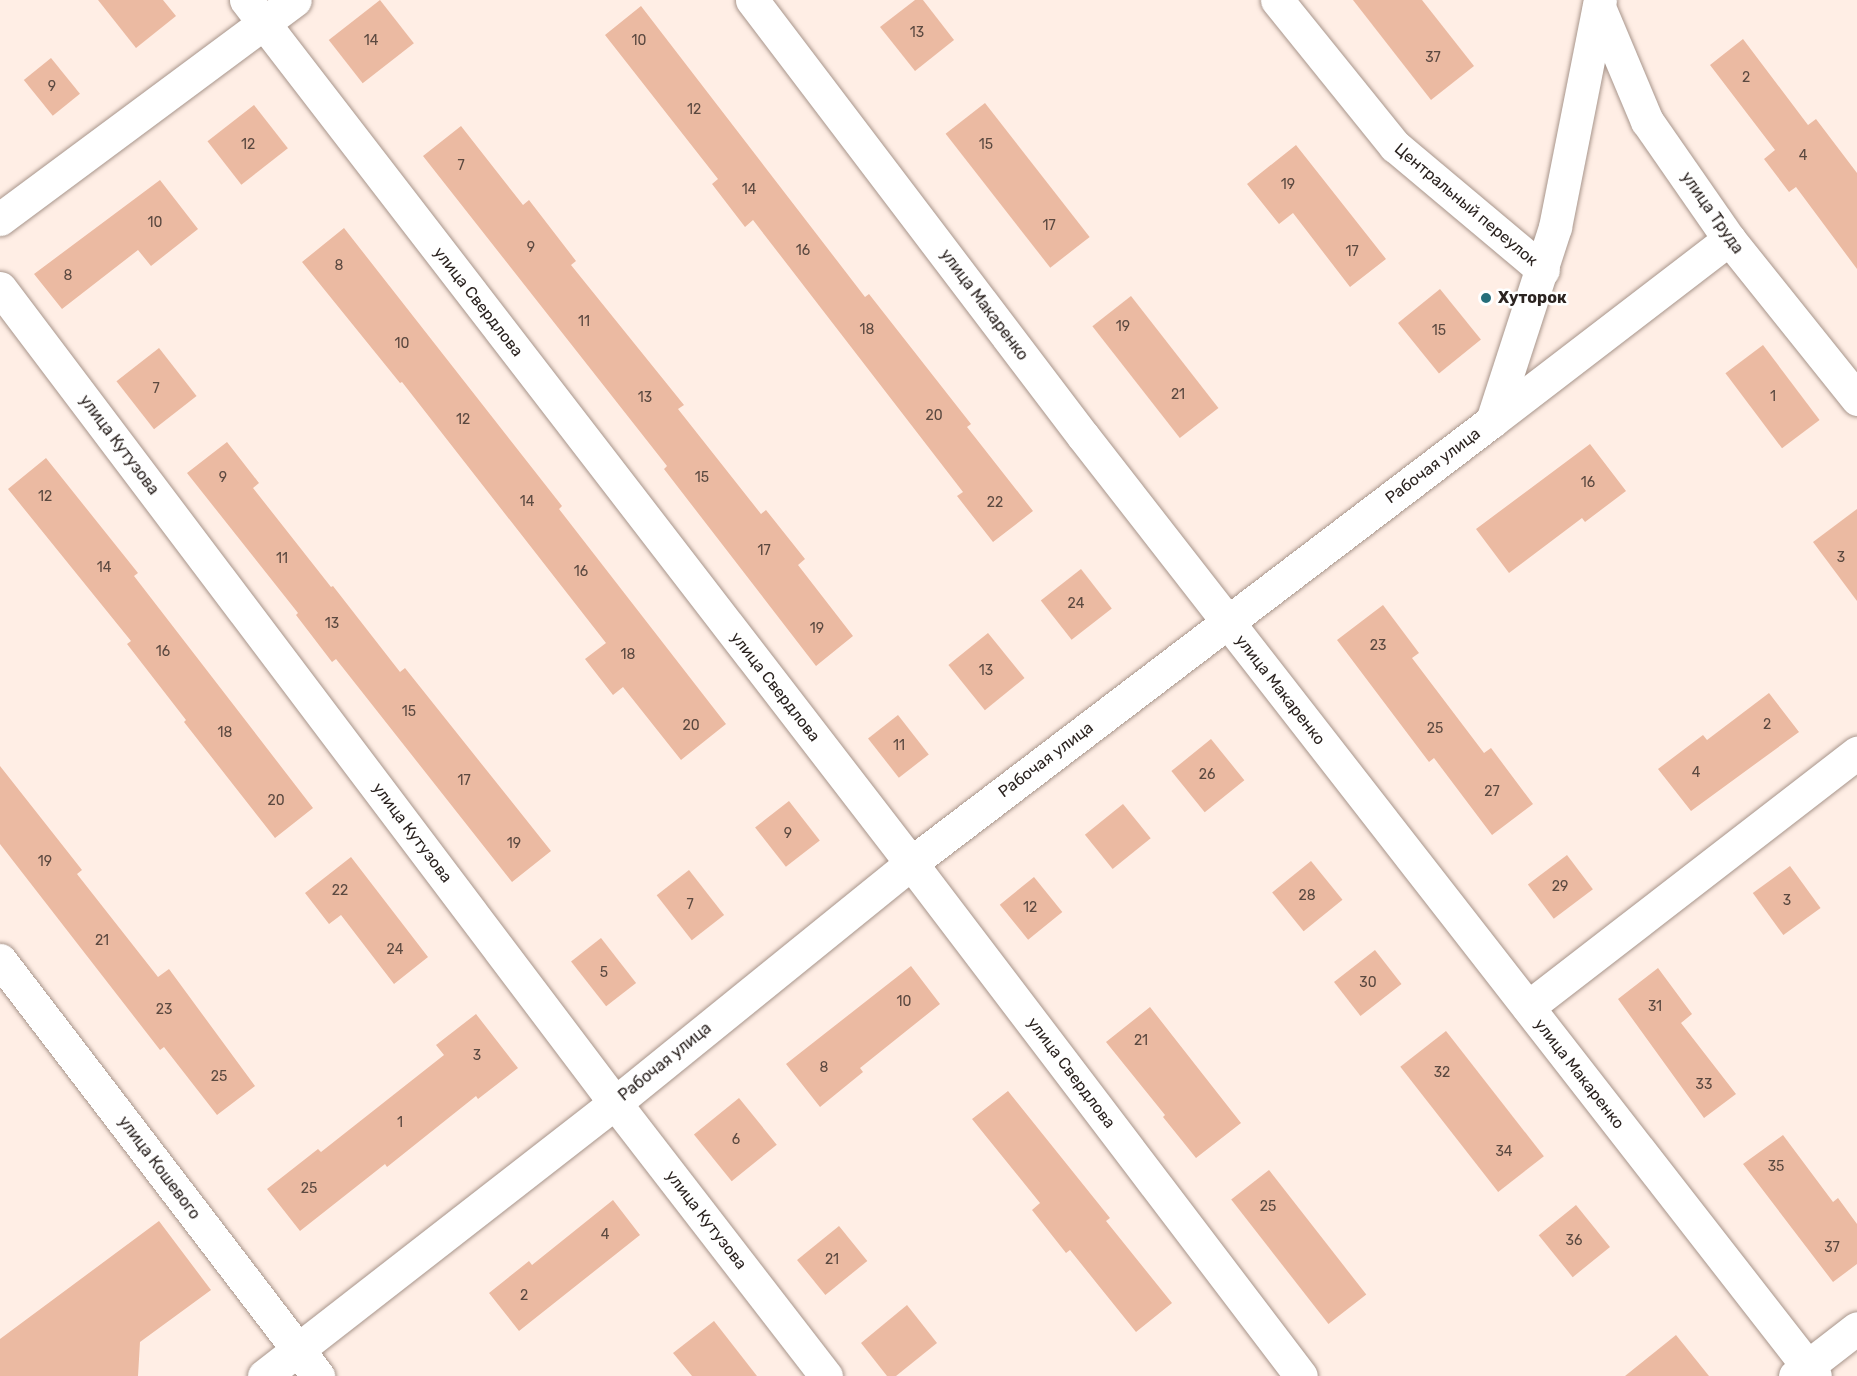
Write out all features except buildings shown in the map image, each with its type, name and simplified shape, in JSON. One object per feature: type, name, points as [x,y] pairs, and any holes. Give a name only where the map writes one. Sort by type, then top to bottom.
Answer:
[{"type":"street","points":[[0,219],[255,12],[295,0]]},
{"type":"street","name":"улица Макаренко","points":[[752,0],[1227,622],[1528,1007],[1806,1373]]},
{"type":"street","name":"Центральный переулок","points":[[1276,0],[1395,146],[1543,270]]},
{"type":"street","name":"Рабочая улица","points":[[264,1376],[615,1103],[911,863],[1492,421],[1543,270],[1555,227],[1599,3]]},
{"type":"street","name":"улица Труда","points":[[1599,3],[1647,121],[1729,239],[1857,399]]},
{"type":"street","name":"улица Свердлова","points":[[255,12],[911,863],[1301,1376]]},
{"type":"street","points":[[1492,421],[1729,239]]},
{"type":"street","name":"улица Кутузова","points":[[0,288],[615,1103],[826,1376]]},
{"type":"street","points":[[1528,1007],[1857,753]]},
{"type":"street","name":"улица Кошевого","points":[[0,960],[318,1376]]},
{"type":"street","points":[[1806,1373],[1857,1328]]},
{"type":"place","name":"Хуторок","points":[[1486,298]]}]
